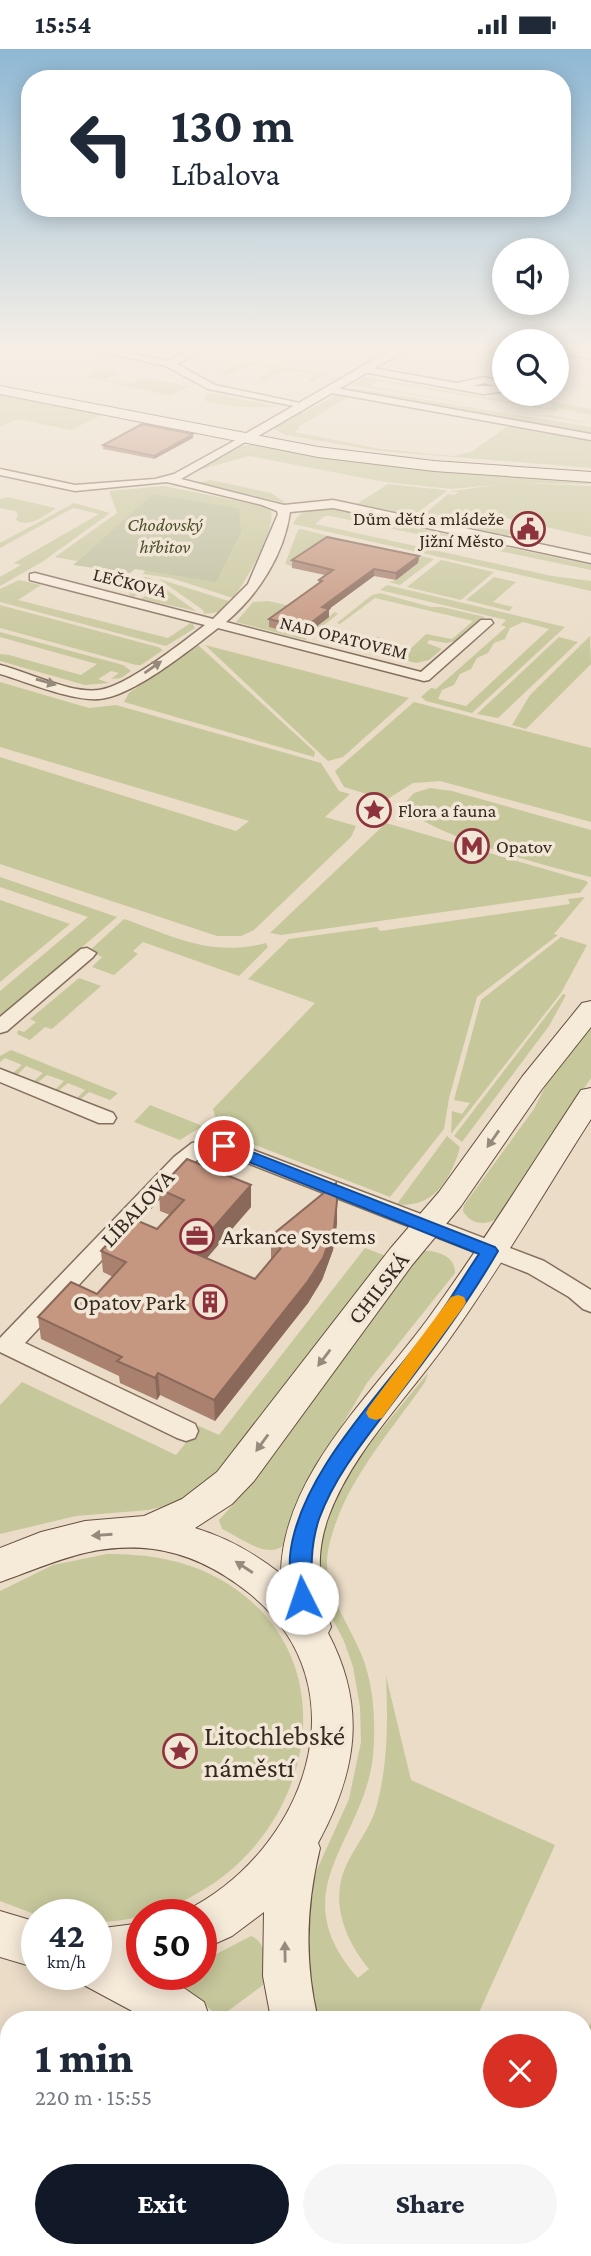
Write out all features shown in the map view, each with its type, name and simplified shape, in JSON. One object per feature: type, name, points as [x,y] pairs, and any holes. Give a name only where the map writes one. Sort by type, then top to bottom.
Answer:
[{"type":"main road","points":[[348,454],[393,462],[591,477]]},
{"type":"main road","points":[[389,454],[591,470]]},
{"type":"main road","name":"CHILSKÁ","points":[[139,1534],[184,1517],[214,1499],[229,1485],[401,1257],[450,1199],[532,1083],[591,1009]]},
{"type":"main road","points":[[292,2011],[287,1984],[285,1931],[289,1880],[305,1824],[325,1777],[333,1737],[331,1691],[300,1585],[304,1536],[316,1500],[357,1435],[442,1325],[591,1097]]},
{"type":"main road","points":[[0,1566],[65,1540],[102,1534],[172,1537],[202,1546],[251,1571],[284,1600],[310,1635],[320,1654]]},
{"type":"main road","points":[[217,1918],[233,1909],[269,1876],[305,1824]]},
{"type":"main road","points":[[0,1934],[21,1940]]},
{"type":"main road","points":[[112,1975],[151,1994],[175,2011]]},
{"type":"street","points":[[168,479],[215,454]]},
{"type":"street","points":[[0,472],[75,488],[168,479],[266,502],[283,509],[333,504],[591,559]]},
{"type":"street","points":[[0,669],[92,694],[117,691],[216,624],[246,596],[259,577],[284,514],[283,509]]},
{"type":"street","name":"LEČKOVA","points":[[35,577],[216,624]]},
{"type":"street","name":"NAD OPATOVEM","points":[[216,624],[424,677],[486,623]]},
{"type":"street","points":[[0,1027],[87,953]]},
{"type":"street","points":[[0,1075],[106,1118]]},
{"type":"street","name":"LÍBALOVA","points":[[186,1431],[4,1343],[190,1152],[200,1148],[224,1146],[546,1272],[591,1303]]},
{"type":"street","points":[[0,1549],[65,1540]]},
{"type":"green space","points":[[227,454],[351,454],[591,479],[591,484],[522,483],[591,486],[591,537],[492,515],[482,518],[486,519],[479,525],[516,531],[507,536],[469,527],[472,524],[460,526],[421,517],[448,494],[454,495],[458,492],[452,491],[495,485],[452,489],[385,482],[249,456],[195,471]]},
{"type":"green space","points":[[417,454],[591,454],[591,468]]},
{"type":"green space","points":[[211,480],[271,493],[286,503],[196,483]]},
{"type":"green space","points":[[388,484],[447,491],[414,515],[357,504]]},
{"type":"green space","points":[[164,486],[262,506],[271,511],[269,530],[264,542],[252,569],[233,598],[171,578],[143,574],[145,571],[124,521],[77,561],[55,557],[117,513],[109,491]]},
{"type":"green space","name":"Chodovský hřbitov","points":[[153,494],[239,509],[241,532],[216,582],[135,569],[130,573],[73,565]]},
{"type":"green space","points":[[8,497],[55,509],[36,521],[21,522],[16,520],[18,514],[15,511],[0,508],[0,499]]},
{"type":"green space","points":[[74,503],[110,513],[42,562],[0,586],[0,577],[21,565],[14,563],[99,514],[73,508],[0,548],[0,543]]},
{"type":"green space","points":[[336,509],[591,565],[591,570],[330,516],[325,516],[315,524],[552,576],[591,581],[591,591],[293,524],[296,518],[306,511]]},
{"type":"green space","points":[[298,530],[391,552],[398,551],[434,559],[400,585],[389,582],[396,580],[417,564],[294,567],[285,564]]},
{"type":"green space","points":[[441,560],[494,572],[461,600],[407,587]]},
{"type":"green space","points":[[143,577],[150,578],[196,611],[141,599],[147,595],[140,593],[133,597],[128,591]]},
{"type":"green space","points":[[494,577],[516,582],[493,602],[513,607],[509,611],[466,600]]},
{"type":"green space","points":[[159,579],[229,601],[219,612],[204,614],[203,610]]},
{"type":"green space","points":[[19,580],[41,585],[18,600],[168,638],[192,622],[195,628],[166,646],[0,602],[0,589]]},
{"type":"green space","points":[[387,585],[565,627],[472,713],[426,701],[421,697],[431,688],[436,689],[506,627],[501,625],[506,620],[380,590]],"holes":[[[523,622],[549,629],[466,706],[438,699],[442,690],[454,685],[460,674],[471,669],[477,658],[488,653],[494,643],[505,639],[510,628]]]},
{"type":"green space","points":[[380,593],[431,607],[485,617],[456,641],[446,643],[429,640],[427,643],[442,649],[429,660],[416,663],[348,645],[347,643],[362,646],[372,637],[380,637],[371,647],[406,653],[426,634],[452,639],[473,621],[375,598],[340,624],[337,623],[372,595]]},
{"type":"green space","points":[[268,601],[296,607],[304,636],[335,612],[338,614],[305,640],[236,622],[253,602]]},
{"type":"green space","points":[[0,605],[163,650],[141,665],[136,665],[0,628]]},
{"type":"green space","points":[[0,632],[123,665],[131,671],[121,678],[111,679],[119,673],[111,671],[98,679],[109,683],[85,685],[0,661],[0,654],[9,655],[81,675],[97,664],[0,637]]},
{"type":"green space","points":[[590,636],[591,664],[526,729],[512,725],[530,695]]},
{"type":"green space","points":[[559,637],[578,642],[498,718],[477,714]]},
{"type":"green space","points":[[198,645],[315,752],[314,757],[124,702],[129,693]]},
{"type":"green space","points":[[205,645],[409,698],[343,757],[328,761]]},
{"type":"green space","points":[[0,682],[89,708],[116,705],[321,763],[339,791],[350,794],[325,817],[356,826],[351,837],[254,930],[241,936],[217,936],[0,864],[0,757],[236,831],[249,821],[0,747]]},
{"type":"green space","points":[[414,702],[591,748],[591,822],[440,781],[413,783],[386,800],[344,787],[335,771]]},
{"type":"green space","points":[[430,788],[452,791],[591,830],[591,877],[490,849],[436,827],[403,805],[414,793]]},
{"type":"green space","points":[[386,823],[588,883],[580,893],[281,935],[270,933]]},
{"type":"green space","points":[[0,877],[117,917],[0,1018],[0,991],[88,917],[0,887]]},
{"type":"green space","points":[[585,897],[554,934],[558,935],[477,997],[449,1098],[444,1129],[390,1197],[219,1131],[213,1109],[315,1003],[248,979],[289,939],[377,927],[380,931],[570,904],[568,899]]},
{"type":"green space","points":[[0,900],[70,924],[0,982]]},
{"type":"green space","points":[[124,919],[193,943],[227,948],[266,943],[268,947],[239,976],[143,942],[133,951],[138,954],[114,975],[92,967],[102,957],[89,951]]},
{"type":"green space","points":[[561,937],[587,945],[561,993],[451,1134],[452,1111],[462,1114],[470,1103],[454,1100],[481,1000]]},
{"type":"green space","points":[[79,978],[101,986],[52,1029],[45,1027],[30,1040],[17,1034],[18,1030],[24,1032],[36,1022],[30,1019]]},
{"type":"green space","points":[[563,994],[566,995],[549,1026],[462,1142],[454,1136]]},
{"type":"green space","points":[[591,1020],[591,1078],[496,1219],[482,1223],[469,1219],[463,1211],[464,1205],[534,1109],[552,1073]]},
{"type":"green space","points":[[11,1050],[118,1093],[110,1100],[89,1092],[80,1100],[76,1099],[85,1090],[68,1083],[58,1091],[55,1090],[64,1081],[47,1075],[37,1083],[34,1081],[43,1073],[26,1066],[17,1075],[13,1073],[22,1065],[5,1058],[0,1062],[0,1056]]},
{"type":"green space","points":[[150,1105],[201,1127],[180,1140],[134,1122]]},
{"type":"green space","points":[[447,1136],[460,1147],[446,1180],[431,1197],[421,1202],[397,1204]]},
{"type":"green space","points":[[365,1248],[386,1256],[224,1469],[178,1503],[148,1510],[76,1516],[0,1534],[0,1405],[22,1382],[176,1455],[199,1426],[219,1435]]},
{"type":"green space","points":[[423,1251],[445,1256],[453,1263],[455,1273],[367,1383],[302,1492],[284,1545],[277,1549],[262,1549],[222,1529],[219,1520],[253,1483],[373,1311]]},
{"type":"green space","points":[[428,1373],[425,1382],[354,1483],[334,1527],[328,1551],[327,1565],[332,1592],[366,1668],[372,1692],[374,1731],[373,1756],[367,1787],[333,1866],[326,1892],[326,1918],[336,1947],[358,1978],[369,1969],[347,1934],[339,1895],[345,1868],[371,1822],[381,1789],[386,1741],[386,1676],[411,1780],[555,1845],[480,2011],[314,2011],[303,1947],[314,1876],[349,1799],[361,1742],[360,1707],[353,1667],[344,1641],[325,1605],[316,1563],[329,1506],[362,1453]]},
{"type":"green space","name":"Litochlebské náměstí","points":[[107,1554],[133,1555],[185,1564],[210,1574],[256,1606],[286,1646],[301,1691],[302,1739],[290,1787],[266,1831],[232,1870],[187,1899],[126,1899],[126,1919],[112,1921],[112,1899],[21,1899],[21,1909],[0,1901],[0,1591],[53,1565]]},
{"type":"green space","points":[[251,1936],[261,1945],[263,1951],[263,1985],[228,2011],[212,2011],[186,1990],[217,1990],[217,1954]]},
{"type":"building","points":[[327,537],[419,556],[396,573],[374,569],[322,607],[329,609],[304,628],[269,619],[333,570],[292,560]]},
{"type":"building","name":"Opatov Park","points":[[187,1159],[251,1185],[192,1252],[255,1279],[286,1242],[271,1236],[336,1183],[334,1228],[323,1258],[308,1281],[214,1400],[158,1373],[155,1378],[117,1361],[122,1357],[38,1317],[71,1282],[97,1294],[126,1262],[101,1251],[131,1218],[157,1229],[184,1200],[159,1189]]},
{"type":"slow traffic","points":[[376,1413],[458,1302]]},
{"type":"place","name":"Dům dětí a mládeže Jižní Město","points":[[528,529]]},
{"type":"place","name":"Flora a fauna","points":[[374,810]]},
{"type":"place","name":"Opatov","points":[[472,846]]},
{"type":"place","name":"Arkance Systems","points":[[197,1236]]},
{"type":"place","name":"Opatov Park","points":[[210,1302]]},
{"type":"place","name":"Litochlebské náměstí","points":[[180,1751]]},
{"type":"route","points":[[224,1146],[489,1251],[442,1325],[357,1435],[324,1484],[309,1520],[300,1555],[302,1598]]}]
